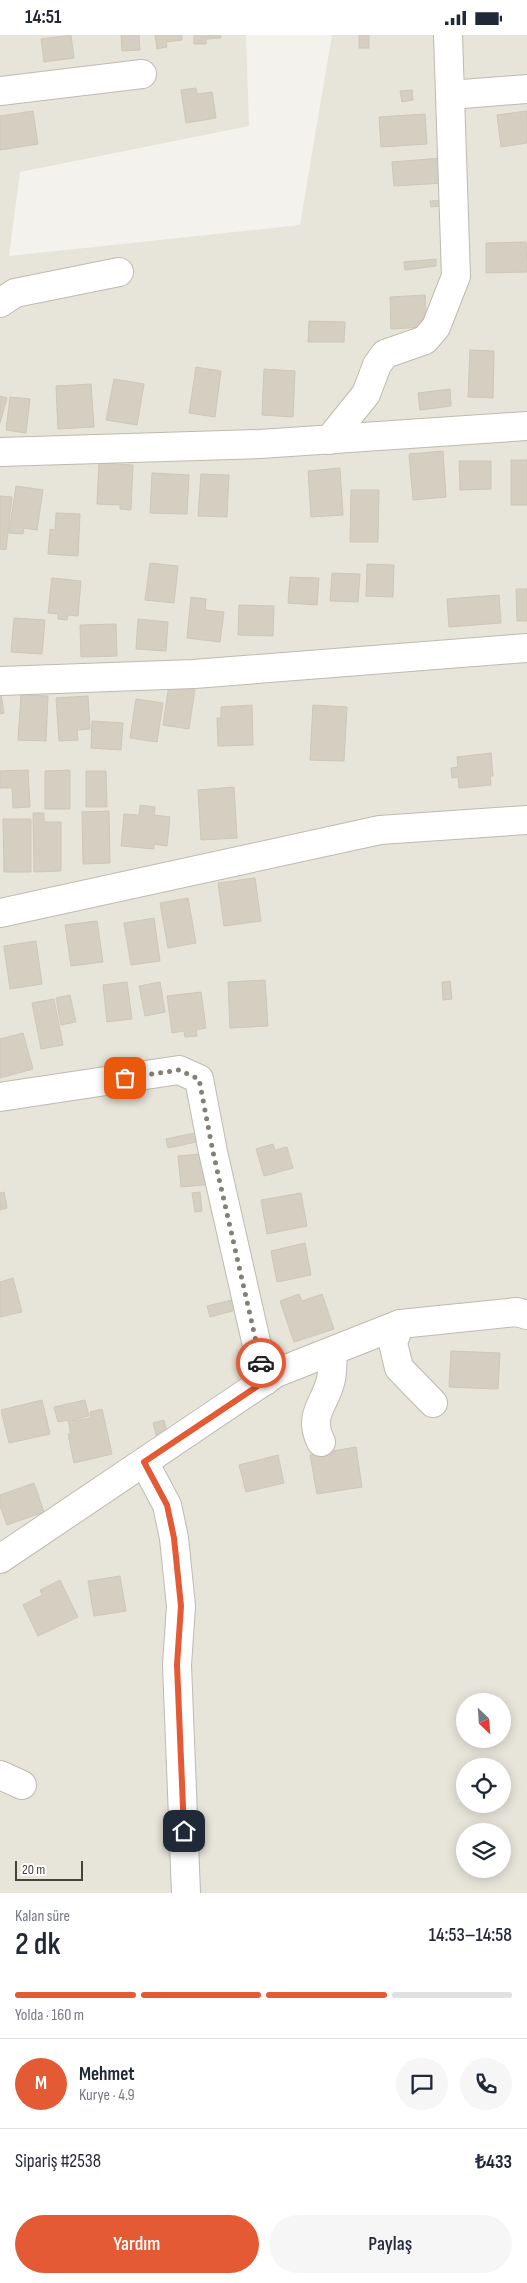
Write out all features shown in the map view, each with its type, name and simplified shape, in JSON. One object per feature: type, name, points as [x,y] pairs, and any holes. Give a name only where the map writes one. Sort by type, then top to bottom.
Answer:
[{"type":"street","points":[[329,440],[366,394],[377,365],[385,354],[425,340],[436,327],[456,276],[448,35]]},
{"type":"street","points":[[0,91],[142,74]]},
{"type":"street","points":[[450,95],[527,89]]},
{"type":"street","points":[[0,303],[15,293],[119,272]]},
{"type":"street","points":[[0,452],[260,444],[527,427]]},
{"type":"street","points":[[0,681],[194,674],[527,648]]},
{"type":"street","points":[[0,913],[380,830],[527,820]]},
{"type":"street","points":[[0,1097],[179,1070],[199,1079],[213,1152],[265,1381]]},
{"type":"street","points":[[0,1559],[276,1373],[400,1324],[517,1312],[527,1315]]},
{"type":"street","points":[[400,1324],[393,1343],[399,1369],[433,1403]]},
{"type":"street","points":[[320,1442],[315,1420],[331,1380],[333,1351]]},
{"type":"street","points":[[144,1462],[167,1505],[174,1538],[181,1606],[177,1665],[186,1893]]},
{"type":"shaded area","points":[[0,35],[246,35],[249,126],[20,172],[9,256],[300,225],[332,35],[527,35],[527,1893],[0,1893]]},
{"type":"building","points":[[71,35],[74,58],[44,62],[41,39]]},
{"type":"building","points":[[121,35],[139,35],[140,50],[122,51]]},
{"type":"building","points":[[155,35],[182,35],[182,40],[166,42],[167,47],[157,49]]},
{"type":"building","points":[[194,35],[221,35],[221,38],[206,39],[206,44],[194,44]]},
{"type":"building","points":[[359,35],[369,35],[369,48],[359,48]]},
{"type":"building","points":[[196,88],[197,94],[212,92],[216,118],[186,123],[181,90]]},
{"type":"building","points":[[412,90],[413,100],[402,102],[400,91]]},
{"type":"building","points":[[33,111],[38,144],[0,150],[0,116]]},
{"type":"building","points":[[527,111],[527,143],[501,147],[497,115]]},
{"type":"building","points":[[425,114],[427,144],[381,147],[379,117]]},
{"type":"building","points":[[442,158],[443,183],[394,186],[392,162]]},
{"type":"building","points":[[451,200],[452,205],[431,207],[430,201]]},
{"type":"building","points":[[526,242],[527,272],[486,273],[486,243]]},
{"type":"building","points":[[436,259],[436,266],[405,270],[404,262]]},
{"type":"building","points":[[425,295],[427,327],[391,329],[390,297]]},
{"type":"building","points":[[309,321],[345,322],[344,342],[308,342]]},
{"type":"building","points":[[470,350],[494,351],[493,398],[468,397]]},
{"type":"building","points":[[196,367],[221,371],[215,417],[189,413]]},
{"type":"building","points":[[264,369],[295,371],[293,417],[262,415]]},
{"type":"building","points":[[114,379],[144,384],[137,425],[106,420]]},
{"type":"building","points":[[91,384],[94,427],[58,429],[56,386]]},
{"type":"building","points":[[450,389],[451,406],[420,410],[418,393]]},
{"type":"building","points":[[0,396],[7,398],[0,423]]},
{"type":"building","points":[[10,397],[30,399],[26,433],[6,430]]},
{"type":"building","points":[[443,451],[446,497],[413,500],[409,454]]},
{"type":"building","points":[[511,460],[527,460],[527,505],[511,505]]},
{"type":"building","points":[[459,461],[491,461],[491,489],[460,490]]},
{"type":"building","points":[[99,463],[133,465],[131,510],[120,509],[120,505],[97,504]]},
{"type":"building","points":[[340,468],[343,515],[311,517],[308,471]]},
{"type":"building","points":[[152,473],[189,475],[187,514],[150,513]]},
{"type":"building","points":[[201,474],[229,475],[227,517],[198,516]]},
{"type":"building","points":[[16,486],[43,490],[37,530],[24,528],[23,534],[9,533]]},
{"type":"building","points":[[351,490],[379,490],[378,542],[350,542]]},
{"type":"building","points":[[0,496],[12,497],[6,550],[0,549]]},
{"type":"building","points":[[56,513],[80,514],[78,556],[48,554],[50,529],[55,530]]},
{"type":"building","points":[[150,563],[178,566],[174,603],[145,600]]},
{"type":"building","points":[[367,564],[394,565],[393,597],[366,596]]},
{"type":"building","points":[[332,573],[360,574],[358,602],[330,601]]},
{"type":"building","points":[[290,577],[319,578],[317,605],[288,603]]},
{"type":"building","points":[[52,578],[81,581],[78,616],[68,615],[67,620],[58,619],[58,614],[48,613]]},
{"type":"building","points":[[516,589],[527,589],[527,621],[517,621]]},
{"type":"building","points":[[499,595],[501,623],[449,627],[447,599]]},
{"type":"building","points":[[191,597],[206,599],[205,610],[224,612],[220,642],[187,638]]},
{"type":"building","points":[[239,605],[274,606],[273,636],[238,635]]},
{"type":"building","points":[[14,618],[45,620],[42,654],[11,652]]},
{"type":"building","points":[[138,619],[168,622],[166,651],[136,649]]},
{"type":"building","points":[[116,624],[117,656],[81,657],[80,625]]},
{"type":"building","points":[[169,685],[195,689],[189,729],[163,725]]},
{"type":"building","points":[[0,687],[4,713],[0,714]]},
{"type":"building","points":[[21,695],[48,696],[46,741],[18,740]]},
{"type":"building","points":[[88,696],[90,729],[77,730],[78,740],[59,741],[56,698]]},
{"type":"building","points":[[136,699],[163,703],[157,742],[130,738]]},
{"type":"building","points":[[252,705],[253,745],[218,746],[217,718],[221,718],[221,707]]},
{"type":"building","points":[[313,705],[347,707],[344,761],[310,760]]},
{"type":"building","points":[[92,721],[123,723],[121,750],[91,748]]},
{"type":"building","points":[[491,753],[493,776],[490,776],[491,785],[459,788],[458,777],[452,778],[451,768],[458,767],[457,757]]},
{"type":"building","points":[[28,770],[30,807],[13,808],[12,788],[0,788],[0,771]]},
{"type":"building","points":[[70,770],[70,809],[45,809],[45,771]]},
{"type":"building","points":[[86,771],[106,771],[107,807],[86,807]]},
{"type":"building","points":[[234,787],[237,838],[201,840],[198,790]]},
{"type":"building","points":[[140,805],[155,807],[154,815],[170,817],[167,846],[154,844],[154,849],[121,846],[124,814],[139,815]]},
{"type":"building","points":[[109,811],[110,863],[83,864],[82,812]]},
{"type":"building","points":[[33,813],[44,813],[44,822],[61,822],[61,871],[34,872]]},
{"type":"building","points":[[3,819],[31,819],[31,872],[4,872]]},
{"type":"building","points":[[255,878],[261,921],[224,926],[218,883]]},
{"type":"building","points":[[188,898],[196,943],[168,948],[160,903]]},
{"type":"building","points":[[154,918],[160,961],[131,965],[124,923]]},
{"type":"building","points":[[97,921],[103,962],[71,966],[65,925]]},
{"type":"building","points":[[36,941],[42,984],[10,989],[4,946]]},
{"type":"building","points":[[265,980],[268,1026],[230,1028],[228,982]]},
{"type":"building","points":[[450,981],[452,999],[443,1000],[442,982]]},
{"type":"building","points":[[127,982],[132,1019],[107,1022],[103,985]]},
{"type":"building","points":[[160,982],[165,1012],[145,1016],[139,986]]},
{"type":"building","points":[[201,992],[206,1028],[196,1030],[197,1036],[185,1037],[184,1031],[172,1033],[167,996]]},
{"type":"building","points":[[70,995],[76,1022],[61,1025],[56,998]]},
{"type":"building","points":[[54,999],[63,1045],[41,1049],[32,1003]]},
{"type":"building","points":[[23,1033],[33,1069],[0,1078],[0,1039]]},
{"type":"building","points":[[204,1131],[206,1140],[168,1148],[166,1139]]},
{"type":"building","points":[[273,1144],[275,1150],[287,1147],[293,1168],[264,1176],[256,1149]]},
{"type":"building","points":[[211,1153],[214,1184],[181,1187],[178,1156]]},
{"type":"building","points":[[4,1192],[7,1208],[0,1210],[0,1193]]},
{"type":"building","points":[[200,1192],[202,1211],[195,1212],[192,1193]]},
{"type":"building","points":[[301,1193],[307,1226],[267,1234],[261,1200]]},
{"type":"building","points":[[305,1243],[311,1275],[277,1282],[271,1251]]},
{"type":"building","points":[[13,1278],[22,1312],[0,1317],[0,1282]]},
{"type":"building","points":[[299,1294],[302,1301],[322,1294],[334,1329],[294,1342],[280,1301]]},
{"type":"building","points":[[244,1297],[247,1307],[210,1317],[207,1306]]},
{"type":"building","points":[[451,1351],[500,1353],[498,1389],[449,1387]]},
{"type":"building","points":[[42,1400],[50,1434],[9,1443],[1,1410]]},
{"type":"building","points":[[85,1400],[89,1416],[73,1421],[91,1418],[90,1412],[102,1409],[112,1454],[74,1463],[68,1434],[71,1434],[68,1420],[58,1422],[54,1407]]},
{"type":"building","points":[[164,1420],[169,1440],[158,1442],[153,1423]]},
{"type":"building","points":[[356,1447],[362,1487],[317,1494],[310,1455]]},
{"type":"building","points":[[278,1455],[284,1483],[246,1492],[239,1465]]},
{"type":"building","points":[[34,1483],[44,1512],[7,1525],[0,1506],[0,1495]]},
{"type":"building","points":[[120,1576],[126,1611],[94,1616],[88,1581]]},
{"type":"building","points":[[60,1580],[78,1617],[38,1636],[23,1605],[42,1595],[40,1590]]},
{"type":"way so far","points":[[125,1078],[179,1070],[199,1079],[213,1152],[261,1363]]},
{"type":"route","points":[[184,1831],[177,1665],[181,1606],[174,1538],[167,1505],[144,1462],[265,1381],[261,1363]]}]
